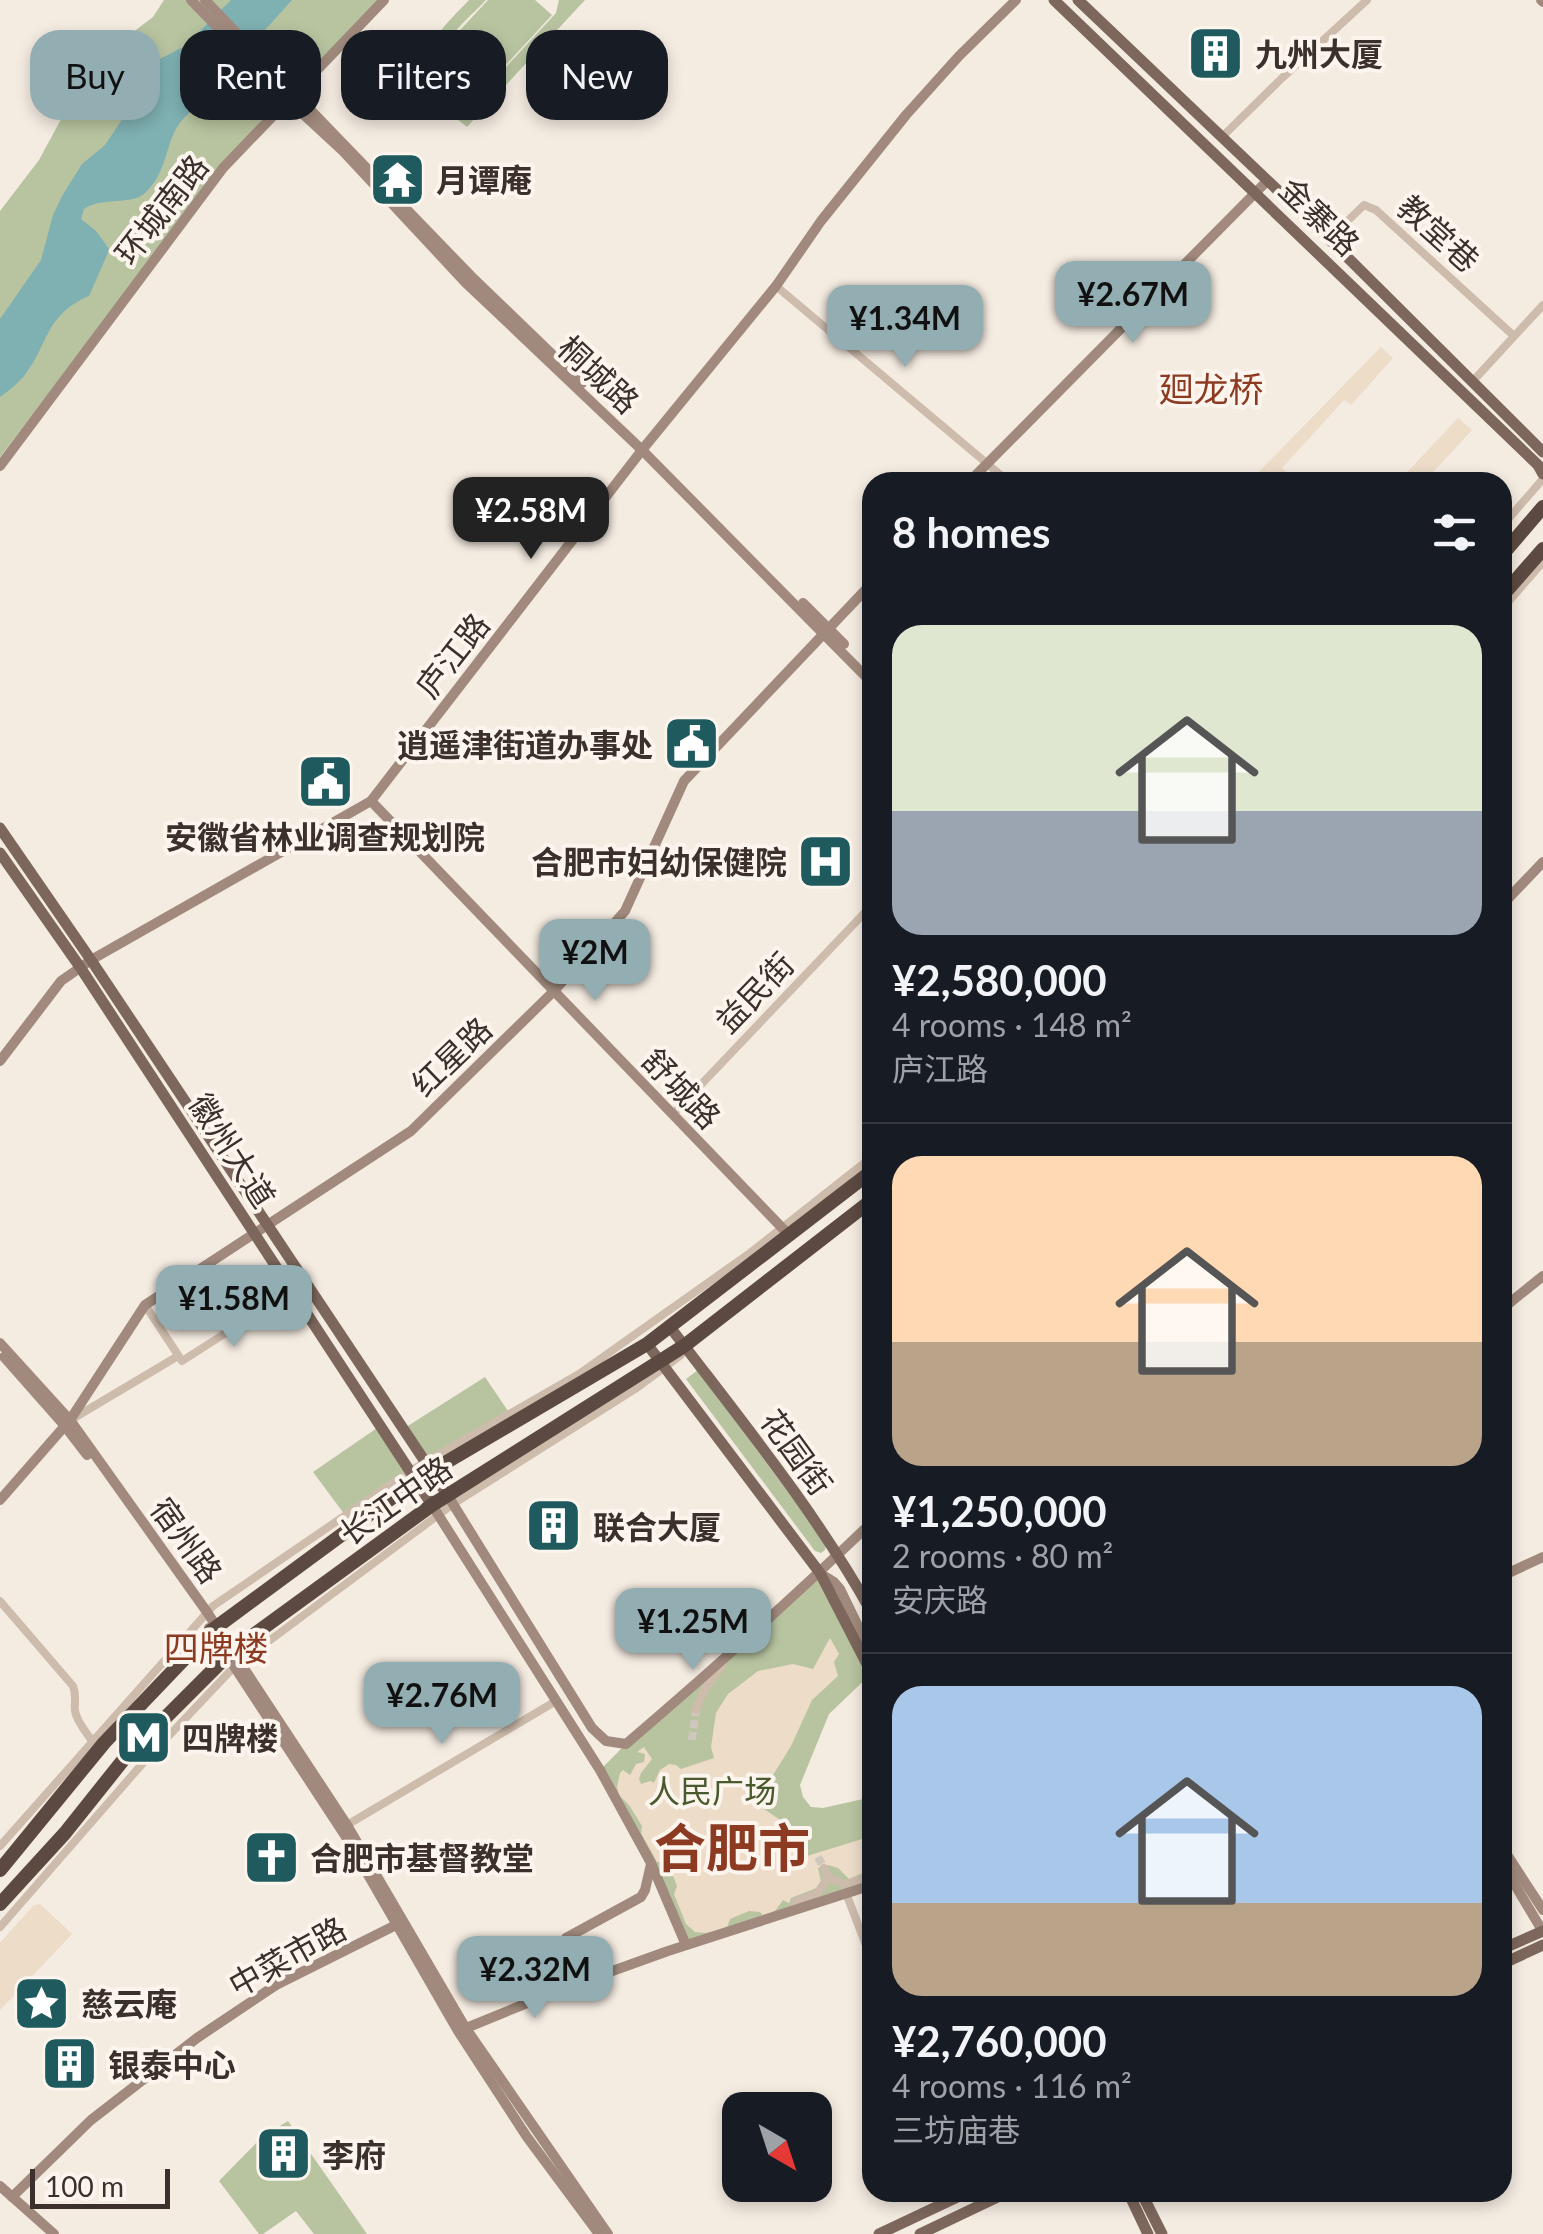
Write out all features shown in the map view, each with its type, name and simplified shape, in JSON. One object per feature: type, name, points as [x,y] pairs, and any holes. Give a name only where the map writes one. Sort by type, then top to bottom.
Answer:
[{"type":"highway","points":[[1512,544],[1543,508]]},
{"type":"highway","points":[[1512,585],[1543,549]]},
{"type":"highway","name":"长江中路","points":[[0,1870],[104,1742],[214,1629],[413,1476],[670,1328],[786,1232],[862,1178]]},
{"type":"highway","name":"长江中路","points":[[0,1904],[65,1833],[124,1759],[233,1658],[435,1510],[686,1349],[862,1211]]},
{"type":"main road","name":"金寨路","points":[[1054,0],[1538,465],[1543,477]]},
{"type":"main road","name":"金寨路","points":[[1078,0],[1543,452]]},
{"type":"main road","name":"徽州大道","points":[[0,828],[254,1233],[435,1510]]},
{"type":"main road","name":"徽州大道","points":[[0,853],[86,964],[267,1224],[450,1500]]},
{"type":"main road","name":"花园街","points":[[670,1328],[837,1556],[862,1597]]},
{"type":"main road","name":"花园街","points":[[646,1344],[820,1574],[862,1655]]},
{"type":"main road","points":[[1512,1945],[1543,1931]]},
{"type":"main road","points":[[1512,1959],[1543,1945]]},
{"type":"main road","points":[[880,2234],[947,2202]]},
{"type":"main road","points":[[920,2234],[987,2202]]},
{"type":"main road","points":[[1133,2202],[1148,2234]]},
{"type":"main road","points":[[1146,2202],[1162,2234]]},
{"type":"street","points":[[191,0],[222,30]]},
{"type":"street","points":[[205,0],[232,30]]},
{"type":"street","name":"环城南路","points":[[0,466],[223,168],[384,0]]},
{"type":"street","name":"庐江路","points":[[0,1061],[61,981],[371,801],[906,115],[958,56],[1016,0]]},
{"type":"street","points":[[1226,134],[1367,0]]},
{"type":"street","name":"桐城路","points":[[312,120],[465,282],[644,447],[862,664]]},
{"type":"street","points":[[980,472],[1268,181]]},
{"type":"street","name":"教堂巷","points":[[1329,240],[1364,205],[1376,210],[1514,336]]},
{"type":"street","points":[[776,286],[997,472]]},
{"type":"street","points":[[1472,381],[1543,304]]},
{"type":"street","points":[[1512,514],[1543,477]]},
{"type":"street","points":[[1512,598],[1543,562]]},
{"type":"street","name":"红星路","points":[[0,1500],[67,1422],[145,1305],[410,1130],[554,991],[624,911],[684,781],[862,594]]},
{"type":"street","name":"桐城路","points":[[827,631],[862,671]]},
{"type":"street","name":"舒城路","points":[[371,801],[786,1232]]},
{"type":"street","points":[[1512,895],[1543,862]]},
{"type":"street","name":"益民街","points":[[673,1114],[862,916]]},
{"type":"street","points":[[428,1467],[579,1374],[786,1232],[862,1166]]},
{"type":"street","points":[[1512,1302],[1543,1276]]},
{"type":"street","points":[[145,1305],[182,1361],[243,1322],[237,1312],[285,1280]]},
{"type":"street","name":"宿州路","points":[[0,1342],[67,1422],[205,1614],[400,1923],[526,2137],[598,2234]]},
{"type":"street","name":"宿州路","points":[[0,1353],[67,1422]]},
{"type":"street","points":[[67,1422],[178,1356]]},
{"type":"street","points":[[0,1846],[205,1614],[413,1476]]},
{"type":"street","name":"徽州大道","points":[[450,1500],[592,1728],[606,1741],[626,1744],[728,1656]]},
{"type":"street","name":"徽州大道","points":[[435,1510],[600,1770],[651,1864],[686,1945]]},
{"type":"street","points":[[696,1710],[728,1656],[862,1532]]},
{"type":"street","points":[[1512,1571],[1543,1556]]},
{"type":"street","name":"花园街","points":[[820,1574],[840,1589],[862,1634]]},
{"type":"street","points":[[0,1601],[74,1686],[75,1712],[92,1741]]},
{"type":"street","points":[[0,1927],[233,1658]]},
{"type":"street","name":"宿州路","points":[[233,1658],[347,1826],[400,1923]]},
{"type":"street","points":[[347,1826],[556,1701]]},
{"type":"street","points":[[1512,1862],[1543,1910]]},
{"type":"street","points":[[580,1983],[572,1976],[563,1947],[566,1938],[641,1896],[651,1864]]},
{"type":"street","points":[[792,1911],[796,1901],[817,1894],[826,1872],[844,1884],[862,1878]]},
{"type":"street","points":[[1512,1880],[1543,1931]]},
{"type":"street","points":[[462,2029],[686,1945],[862,1887]]},
{"type":"street","points":[[846,1893],[862,1935]]},
{"type":"street","name":"中菜市路","points":[[12,2197],[91,2120],[197,2038],[276,1985],[400,1923]]},
{"type":"street","name":"宿州路","points":[[462,2029],[608,2234]]},
{"type":"street","points":[[0,2186],[54,2234]]},
{"type":"green space","points":[[164,0],[380,0],[351,30],[341,30],[341,41],[321,62],[321,30],[180,30],[180,120],[266,120],[0,457],[0,211],[39,160],[61,120],[160,120],[160,30],[136,30],[153,17]]},
{"type":"green space","points":[[469,0],[486,0],[457,30],[442,30]]},
{"type":"green space","points":[[488,0],[535,0],[552,15],[538,30],[526,30],[526,43],[506,65],[506,30],[460,30]]},
{"type":"green space","points":[[559,0],[585,0],[557,30],[540,30],[556,13]]},
{"type":"green space","points":[[526,45],[526,64],[506,85],[506,67]]},
{"type":"green space","points":[[698,1370],[826,1544],[821,1553],[815,1551],[686,1379]]},
{"type":"green space","points":[[485,1377],[510,1414],[426,1463],[403,1429]]},
{"type":"green space","points":[[380,1426],[410,1471],[345,1515],[313,1472]]},
{"type":"green space","name":"人民广场","points":[[820,1573],[862,1654],[862,1683],[829,1714],[800,1785],[811,1807],[862,1799],[862,1888],[686,1945],[600,1770]]},
{"type":"green space","points":[[288,2121],[367,2234],[314,2234],[296,2211],[259,2234],[219,2181],[262,2137]]},
{"type":"shaded area","points":[[1381,347],[1393,358],[1351,405],[1344,400],[1282,468],[1287,472],[1259,472]]},
{"type":"shaded area","points":[[1458,418],[1472,430],[1433,472],[1407,472]]},
{"type":"shaded area","points":[[830,1638],[839,1654],[834,1662],[838,1676],[812,1700],[762,1803],[764,1809],[786,1824],[807,1856],[862,1839],[862,1873],[849,1879],[838,1868],[818,1868],[819,1887],[791,1898],[789,1903],[783,1900],[764,1917],[760,1912],[749,1911],[730,1919],[727,1928],[695,1932],[686,1924],[674,1894],[674,1878],[662,1862],[657,1862],[641,1833],[642,1826],[619,1795],[620,1773],[623,1770],[630,1775],[636,1764],[644,1762],[645,1754],[637,1752],[644,1747],[652,1759],[641,1773],[641,1784],[654,1783],[660,1770],[669,1764],[681,1769],[714,1758],[711,1747],[716,1713],[728,1694],[758,1671],[793,1664],[813,1669]]},
{"type":"shaded area","points":[[40,1904],[72,1934],[0,2010],[0,1943],[33,1906]]},
{"type":"water","points":[[231,0],[292,0],[265,30],[201,30]]},
{"type":"water","points":[[180,49],[182,120],[160,172],[139,197],[84,209],[81,219],[109,249],[89,296],[55,321],[32,365],[0,397],[0,319],[41,260],[53,215],[82,164],[105,145],[122,120],[160,120],[160,59]]},
{"type":"tunnel","points":[[692,1740],[696,1710]]},
{"type":"tunnel","points":[[818,1857],[824,1868]]},
{"type":"place","name":"九州大厦","points":[[1216,53]]},
{"type":"place","name":"月谭庵","points":[[397,179]]},
{"type":"place","name":"逍遥津街道办事处","points":[[692,744]]},
{"type":"place","name":"安徽省林业调查规划院","points":[[325,782]]},
{"type":"place","name":"合肥市妇幼保健院","points":[[826,861]]},
{"type":"place","name":"联合大厦","points":[[554,1526]]},
{"type":"place","name":"四牌楼","points":[[143,1737]]},
{"type":"place","name":"合肥市基督教堂","points":[[271,1857]]},
{"type":"place","name":"慈云庵","points":[[42,2003]]},
{"type":"place","name":"银泰中心","points":[[69,2064]]},
{"type":"place","name":"李府","points":[[283,2154]]},
{"type":"district","name":"廻龙桥","points":[[1211,388]]},
{"type":"district","name":"四牌楼","points":[[216,1647]]},
{"type":"district","name":"合肥市","points":[[732,1847]]}]
